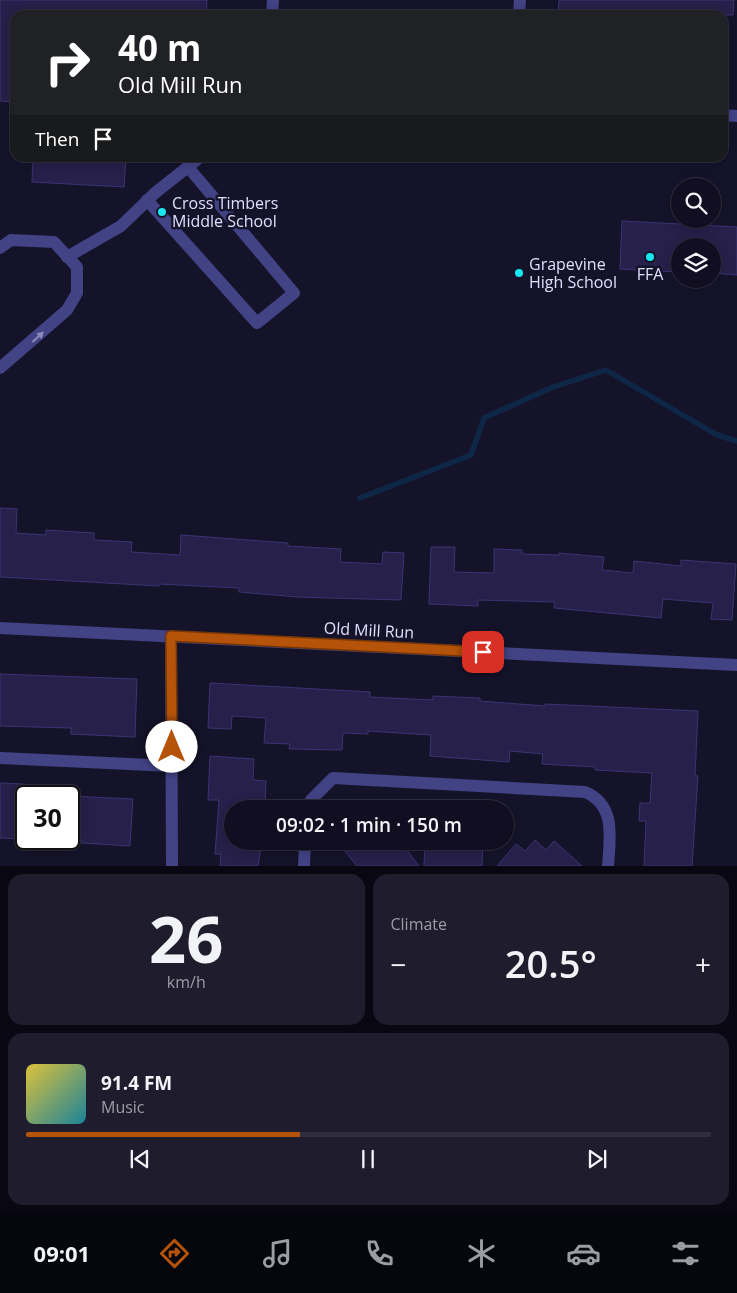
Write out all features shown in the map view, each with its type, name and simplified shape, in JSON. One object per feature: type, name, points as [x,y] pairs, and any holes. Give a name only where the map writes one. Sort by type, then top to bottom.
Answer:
[{"type":"street","points":[[67,257],[121,226],[147,200],[194,162]]},
{"type":"street","points":[[147,200],[257,323],[294,293],[188,167]]},
{"type":"street","points":[[0,248],[11,240],[54,242],[77,267],[78,292],[67,310],[0,368]]},
{"type":"street","name":"Old Mill Run","points":[[0,628],[737,665]]},
{"type":"street","points":[[171,636],[172,866]]},
{"type":"street","points":[[0,758],[172,766]]},
{"type":"street","points":[[311,800],[333,778],[585,792],[598,797],[607,814],[610,829],[608,866]]},
{"type":"street","points":[[304,866],[305,850]]},
{"type":"building","points":[[0,0],[207,0],[206,10],[10,10],[10,102],[0,101]]},
{"type":"building","points":[[559,0],[734,0],[733,15],[728,15],[728,10],[558,10]]},
{"type":"building","points":[[33,162],[126,162],[124,187],[32,182]]},
{"type":"building","name":"FFA","points":[[622,221],[671,224],[671,228],[737,227],[737,275],[721,274],[721,238],[671,238],[671,272],[620,269]]},
{"type":"building","points":[[0,508],[17,509],[16,533],[46,535],[46,530],[94,533],[94,540],[132,542],[131,552],[180,555],[181,535],[288,543],[288,546],[341,549],[340,562],[382,564],[383,552],[404,553],[401,600],[297,597],[239,592],[239,588],[159,584],[159,586],[0,577]]},
{"type":"building","points":[[431,547],[455,547],[454,572],[494,573],[494,549],[522,550],[522,554],[559,555],[559,553],[604,557],[602,570],[633,573],[634,561],[681,566],[681,560],[736,564],[732,620],[711,619],[713,603],[663,599],[661,618],[554,608],[555,602],[478,600],[478,606],[429,604]]},
{"type":"building","points":[[0,674],[137,679],[135,737],[71,734],[71,728],[0,726]]},
{"type":"building","points":[[210,683],[370,692],[370,697],[433,700],[433,696],[480,698],[480,701],[545,706],[545,704],[698,711],[695,776],[698,776],[692,866],[644,866],[646,821],[639,821],[640,803],[650,803],[652,773],[595,770],[595,767],[542,764],[543,754],[510,751],[509,762],[430,756],[431,735],[368,731],[368,734],[343,733],[342,750],[289,749],[290,744],[264,743],[266,718],[232,716],[231,729],[208,728]]},
{"type":"building","points":[[210,756],[254,759],[253,780],[266,781],[265,800],[224,800],[224,850],[261,850],[258,866],[220,866],[221,854],[215,854],[219,800],[208,800]]},
{"type":"building","points":[[0,783],[23,784],[15,785],[15,839],[0,838]]},
{"type":"building","points":[[80,797],[133,799],[130,846],[82,843],[82,840],[80,840]]},
{"type":"building","points":[[535,840],[546,850],[554,841],[582,866],[497,866],[511,850],[514,850],[516,844],[525,851]]},
{"type":"building","points":[[344,850],[407,850],[419,866],[357,866]]},
{"type":"building","points":[[425,850],[483,850],[482,866],[424,866]]},
{"type":"waterway","points":[[360,498],[471,455],[484,418],[553,387],[606,370],[717,435],[737,441]]},
{"type":"place","name":"Cross Timbers Middle School","points":[[162,212]]},
{"type":"place","name":"FFA","points":[[650,257]]},
{"type":"place","name":"Grapevine High School","points":[[519,273]]},
{"type":"route","points":[[172,747],[171,636],[483,652]]}]
